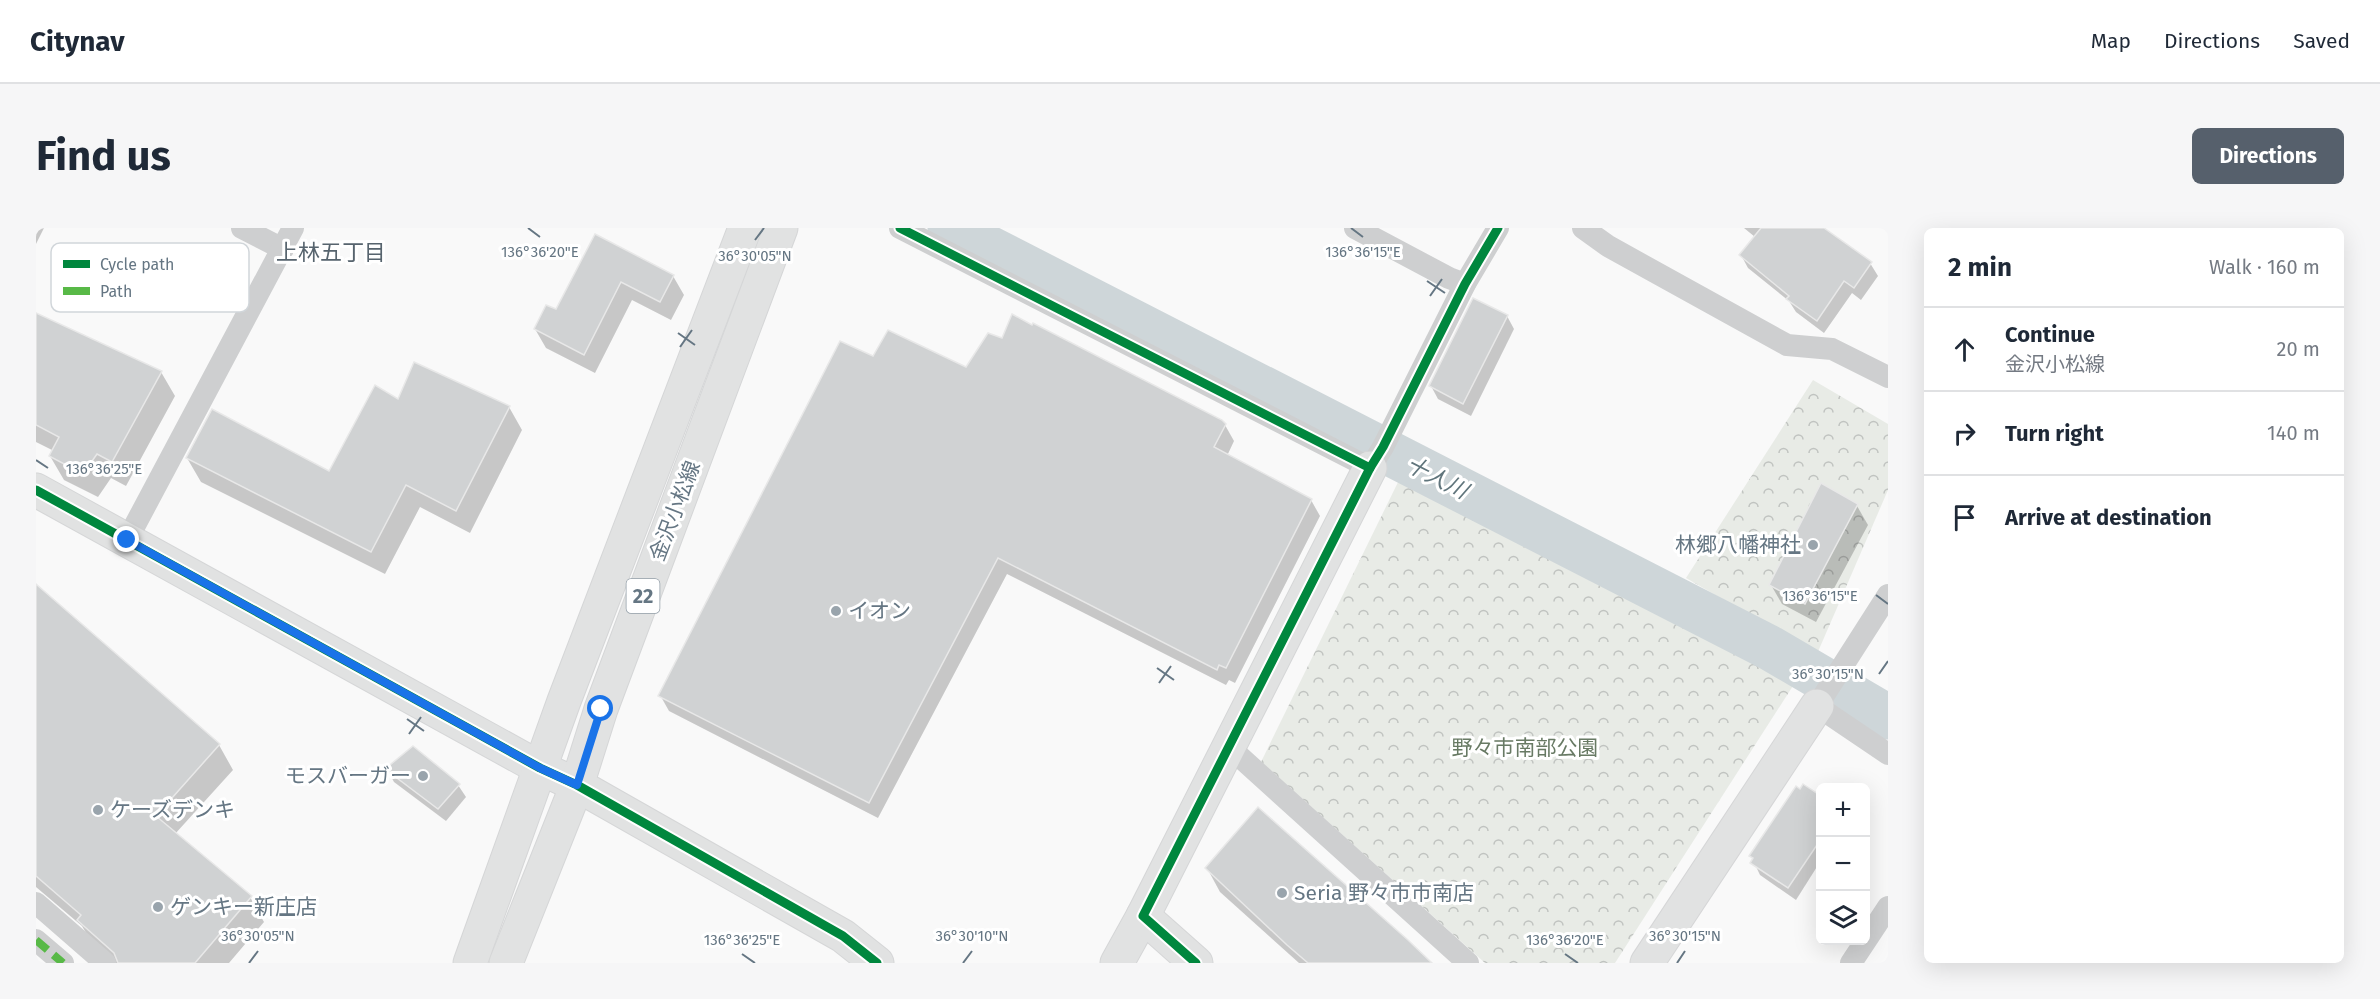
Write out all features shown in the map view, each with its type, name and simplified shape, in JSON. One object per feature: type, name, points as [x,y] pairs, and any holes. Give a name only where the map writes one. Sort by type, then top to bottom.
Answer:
[{"type":"street","points":[[242,228],[283,249]]},
{"type":"street","points":[[127,540],[293,228]]},
{"type":"street","name":"金沢小松線","points":[[470,963],[540,768],[745,228]]},
{"type":"street","name":"金沢小松線","points":[[506,963],[577,785],[601,709],[781,228]]},
{"type":"street","points":[[900,228],[1374,461]]},
{"type":"street","points":[[1356,228],[1449,278],[1465,284]]},
{"type":"street","points":[[1117,963],[1465,284],[1498,228]]},
{"type":"street","points":[[1582,228],[1608,246],[1787,345],[1832,349],[1888,377]]},
{"type":"street","points":[[36,490],[540,768],[577,785],[843,936],[877,963]]},
{"type":"street","points":[[1647,963],[1843,667],[1888,595]]},
{"type":"street","points":[[1823,697],[1888,754]]},
{"type":"street","points":[[1229,747],[1468,963]]},
{"type":"street","points":[[36,903],[105,963]]},
{"type":"street","points":[[1851,963],[1880,938],[1888,907]]},
{"type":"street","points":[[1143,916],[1196,963]]},
{"type":"street","points":[[36,940],[63,963]]},
{"type":"green space","points":[[1813,380],[1888,424],[1888,490],[1817,654],[1686,578]]},
{"type":"green space","name":"野々市南部公園","points":[[1402,474],[1798,678],[1615,963],[1485,963],[1261,762]]},
{"type":"building","points":[[1761,228],[1824,228],[1872,262],[1854,288],[1844,281],[1817,321],[1786,299],[1789,296],[1739,255]]},
{"type":"building","points":[[595,234],[674,275],[660,302],[621,282],[584,355],[534,329],[546,305],[556,309]]},
{"type":"building","points":[[1473,298],[1508,315],[1463,404],[1429,386]]},
{"type":"building","points":[[36,313],[162,371],[112,462],[97,454],[83,474],[49,456],[59,437],[36,425]]},
{"type":"building","name":"イオン","points":[[1012,314],[1222,420],[1226,424],[1214,447],[1312,499],[1226,668],[1219,665],[1217,670],[998,558],[869,803],[658,696],[840,341],[873,356],[888,330],[966,367],[988,333],[1002,338]]},
{"type":"building","points":[[414,362],[510,406],[456,511],[406,485],[371,552],[186,458],[212,409],[329,471],[375,385],[398,399]]},
{"type":"building","name":"林郷八幡神社","points":[[1821,483],[1858,504],[1805,604],[1769,585]]},
{"type":"building","name":"ケーズデンキ","points":[[36,584],[220,744],[156,816],[252,896],[195,963],[118,963],[114,953],[77,920],[81,915],[36,876]]},
{"type":"building","name":"モスバーガー","points":[[413,746],[460,784],[438,809],[385,769]]},
{"type":"building","points":[[1803,784],[1816,793],[1816,846],[1788,888],[1750,863],[1753,858],[1749,856],[1796,786],[1800,789]]},
{"type":"building","points":[[1258,807],[1432,963],[1308,963],[1287,945],[1205,868]]},
{"type":"waterway","name":"十人川","points":[[950,228],[1770,648],[1888,717]]},
{"type":"marked path","points":[[36,940],[63,963]]},
{"type":"cycle path","points":[[900,228],[1370,468]]},
{"type":"cycle path","points":[[1196,963],[1143,916],[1370,468],[1383,447],[1465,284],[1498,228]]},
{"type":"cycle path","points":[[36,490],[540,768],[577,785],[843,936],[877,963]]},
{"type":"place","name":"林郷八幡神社","points":[[1813,545]]},
{"type":"place","name":"イオン","points":[[836,611]]},
{"type":"place","name":"モスバーガー","points":[[423,776]]},
{"type":"place","name":"ケーズデンキ","points":[[98,810]]},
{"type":"place","name":"Seria 野々市市南店","points":[[1282,893]]},
{"type":"place","name":"ゲンキー新庄店","points":[[158,907]]},
{"type":"district","name":"上林五丁目","points":[[331,252]]},
{"type":"route","points":[[127,540],[540,768],[577,785],[601,709]]}]
